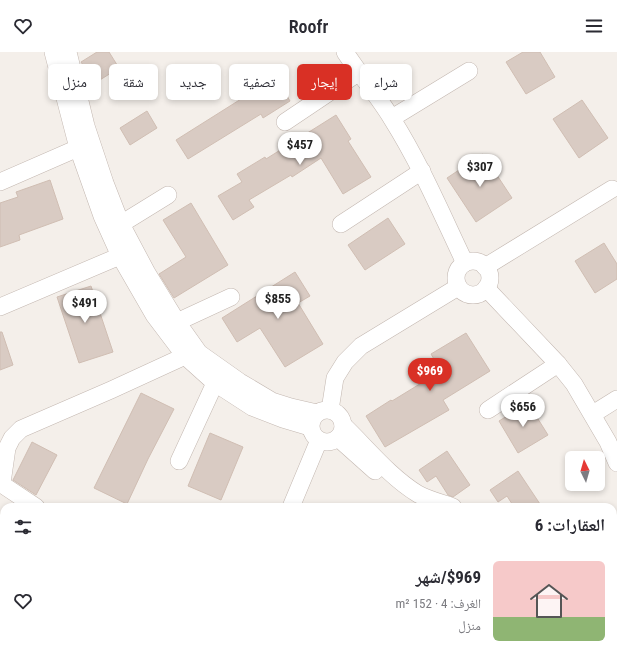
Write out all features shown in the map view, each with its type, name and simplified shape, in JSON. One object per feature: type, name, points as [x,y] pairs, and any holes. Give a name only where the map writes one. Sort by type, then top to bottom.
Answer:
[{"type":"street","points":[[53,52],[78,148],[102,216],[120,256],[154,314],[185,356],[215,383],[252,407],[283,419],[319,423],[337,413],[341,417],[340,432],[333,441],[324,442],[319,423],[291,407],[272,401],[240,382],[200,353],[177,322],[147,273],[121,224],[105,183],[86,126],[68,52]]},
{"type":"street","points":[[345,52],[392,118],[422,171],[465,263]]},
{"type":"street","points":[[392,118],[469,71]]},
{"type":"street","points":[[285,122],[358,72]]},
{"type":"street","points":[[0,182],[78,148]]},
{"type":"street","points":[[341,224],[422,171]]},
{"type":"street","points":[[485,267],[612,189]]},
{"type":"street","points":[[121,224],[168,196]]},
{"type":"street","points":[[0,307],[120,256]]},
{"type":"street","points":[[476,262],[485,267],[488,271],[490,280],[482,292],[474,295],[468,294],[463,292],[458,287],[456,276],[458,271],[465,263],[476,262]]},
{"type":"street","points":[[292,503],[335,378],[345,362],[361,346],[458,287]]},
{"type":"street","points":[[486,288],[558,364],[574,384],[608,442],[617,463]]},
{"type":"street","points":[[177,322],[231,297]]},
{"type":"street","points":[[30,503],[1,483],[7,448],[12,438],[21,429],[185,356]]},
{"type":"street","points":[[488,410],[558,364]]},
{"type":"street","points":[[179,461],[215,383]]},
{"type":"street","points":[[592,414],[617,399]]},
{"type":"street","points":[[340,432],[397,493],[413,503]]},
{"type":"street","points":[[340,432],[406,485],[420,494],[443,503]]},
{"type":"building","points":[[97,52],[109,52],[116,64],[109,64],[109,74],[101,79],[101,64],[82,64],[81,62]]},
{"type":"building","points":[[523,52],[540,52],[555,77],[526,94],[506,62]]},
{"type":"building","points":[[289,99],[290,101],[263,118],[261,114],[188,159],[176,140],[239,100]]},
{"type":"building","points":[[582,100],[608,138],[579,158],[553,119]]},
{"type":"building","points":[[147,111],[157,128],[130,145],[120,128]]},
{"type":"building","points":[[336,115],[351,139],[348,141],[371,177],[343,194],[321,158],[292,177],[291,175],[249,200],[254,207],[233,220],[218,196],[242,182],[237,174],[265,157],[266,159]]},
{"type":"building","points":[[483,154],[512,198],[476,222],[447,178]]},
{"type":"building","points":[[50,180],[63,219],[19,235],[20,240],[0,247],[0,203],[18,197],[16,192]]},
{"type":"building","points":[[191,203],[228,265],[174,298],[159,274],[186,257],[163,220]]},
{"type":"building","points":[[388,218],[405,244],[365,270],[348,245]]},
{"type":"building","points":[[604,243],[617,264],[617,279],[595,293],[575,261]]},
{"type":"building","points":[[295,272],[310,296],[298,303],[323,344],[285,367],[260,328],[237,342],[222,318]]},
{"type":"building","points":[[91,286],[113,352],[79,363],[57,297]]},
{"type":"building","points":[[0,332],[2,332],[13,365],[0,370]]},
{"type":"building","points":[[466,333],[490,371],[443,400],[449,410],[385,447],[366,416],[441,371],[431,354]]},
{"type":"building","points":[[141,393],[174,409],[127,503],[94,488]]},
{"type":"building","points":[[528,403],[548,435],[518,453],[499,421]]},
{"type":"building","points":[[210,433],[243,447],[221,500],[188,486]]},
{"type":"building","points":[[32,442],[57,455],[36,495],[13,480]]},
{"type":"building","points":[[447,451],[470,485],[453,497],[448,495],[436,476],[427,482],[419,470]]},
{"type":"building","points":[[518,471],[539,503],[511,503],[507,496],[498,502],[490,490]]}]
